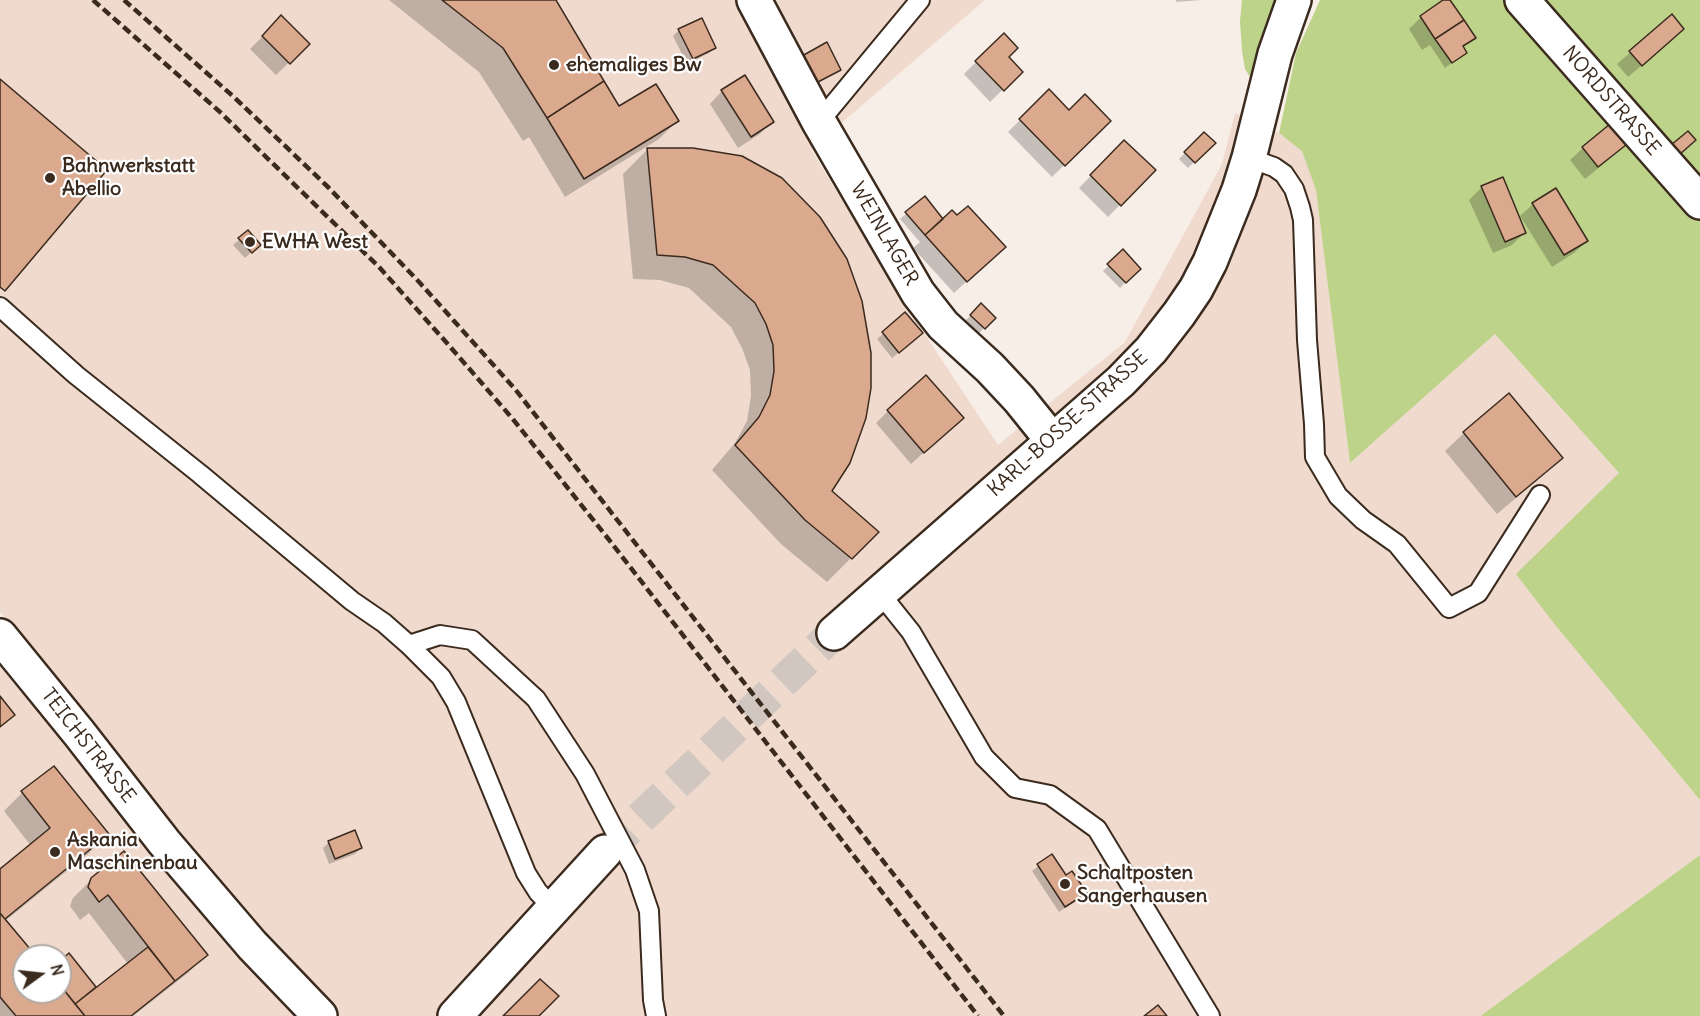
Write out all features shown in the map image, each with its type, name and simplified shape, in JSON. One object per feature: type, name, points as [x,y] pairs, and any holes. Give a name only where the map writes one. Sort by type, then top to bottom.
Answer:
[{"type":"street","name":"WEINLAGER","points":[[754,0],[819,122],[926,304],[943,325],[990,368],[1019,399],[1052,440]]},
{"type":"street","name":"KARL-BOSSE-STRASSE","points":[[834,633],[1092,407],[1140,362],[1179,314],[1196,289],[1216,248],[1239,190],[1275,54],[1294,0]]},
{"type":"street","name":"NORDSTRASSE","points":[[1522,0],[1700,202]]},
{"type":"street","name":"TEICHSTRASSE","points":[[0,636],[164,842],[252,945],[320,1016]]},
{"type":"street","points":[[455,1016],[605,852]]},
{"type":"lane","points":[[819,122],[920,0]]},
{"type":"lane","points":[[1249,158],[1274,167],[1284,174],[1294,189],[1300,207],[1303,220],[1307,340],[1315,457],[1338,496],[1363,520],[1397,544],[1449,608],[1478,593],[1540,495]]},
{"type":"lane","points":[[0,307],[76,375],[200,474],[352,601],[384,623],[441,676],[456,702],[526,873],[538,892],[554,909]]},
{"type":"lane","points":[[879,592],[911,632],[984,757],[1015,788],[1050,795],[1097,829],[1210,1016]]},
{"type":"lane","points":[[410,645],[440,635],[472,640],[536,699],[585,774],[635,870],[649,911],[653,1000],[656,1016]]},
{"type":"shaded area","points":[[0,0],[985,0],[811,149],[907,307],[998,445],[1125,342],[1222,164],[1235,113],[1279,133],[1302,150],[1316,190],[1350,463],[1495,334],[1619,473],[1556,626],[1700,800],[1700,855],[1482,1016],[336,1016],[274,948],[0,612]]},
{"type":"shaded area","points":[[0,665],[299,1016],[0,1016]]},
{"type":"green space","points":[[1242,0],[1275,0],[1253,75],[1250,77],[1245,69],[1242,51],[1240,21]]},
{"type":"green space","points":[[1320,0],[1700,0],[1700,800],[1556,626],[1516,574],[1619,473],[1495,334],[1350,463],[1316,190],[1302,151],[1279,133],[1296,53]]},
{"type":"green space","points":[[1700,855],[1700,1016],[1482,1016],[1482,1015]]},
{"type":"building","name":"ehemaliges Bw","points":[[442,0],[556,0],[604,81],[547,118],[503,48]]},
{"type":"building","points":[[1443,0],[1450,0],[1464,20],[1435,39],[1420,16]]},
{"type":"building","points":[[1672,14],[1684,29],[1642,66],[1629,51]]},
{"type":"building","points":[[281,15],[310,44],[290,64],[262,36]]},
{"type":"building","points":[[702,18],[716,48],[693,59],[678,29]]},
{"type":"building","points":[[1464,20],[1476,38],[1463,46],[1467,53],[1452,63],[1435,39]]},
{"type":"building","points":[[1004,33],[1018,48],[1009,57],[1023,72],[1004,91],[975,61]]},
{"type":"building","points":[[827,42],[841,70],[816,83],[802,56]]},
{"type":"building","points":[[745,75],[774,122],[751,137],[721,90]]},
{"type":"building","name":"Bahnwerkstatt Abellio","points":[[0,79],[107,170],[5,291],[0,287]]},
{"type":"building","points":[[604,81],[619,106],[656,84],[679,121],[584,179],[547,118]]},
{"type":"building","points":[[1049,89],[1069,110],[1085,94],[1111,121],[1065,166],[1019,119]]},
{"type":"building","points":[[1610,124],[1626,145],[1598,167],[1582,147]]},
{"type":"building","points":[[1688,131],[1696,140],[1679,155],[1671,145]]},
{"type":"building","points":[[1204,132],[1216,143],[1195,163],[1184,152]]},
{"type":"building","points":[[1124,140],[1156,170],[1121,206],[1090,175]]},
{"type":"building","points":[[647,148],[693,148],[742,156],[782,178],[820,217],[847,259],[862,301],[871,353],[871,388],[866,418],[850,463],[832,491],[879,532],[852,559],[805,520],[735,445],[759,417],[770,395],[774,371],[773,345],[766,324],[755,303],[713,265],[685,257],[657,255]]},
{"type":"building","points":[[1503,177],[1526,233],[1505,242],[1481,186]]},
{"type":"building","points":[[1556,188],[1588,241],[1564,255],[1532,203]]},
{"type":"building","points":[[925,196],[943,219],[925,235],[905,212]]},
{"type":"building","points":[[968,206],[1006,247],[967,282],[925,235],[952,210],[957,215]]},
{"type":"building","name":"EWHA West","points":[[248,230],[261,245],[252,253],[238,238]]},
{"type":"building","points":[[1123,249],[1141,269],[1126,283],[1107,264]]},
{"type":"building","points":[[981,303],[996,318],[985,329],[970,315]]},
{"type":"building","points":[[905,312],[923,333],[899,353],[882,332]]},
{"type":"building","points":[[926,375],[964,418],[924,453],[887,410]]},
{"type":"building","points":[[1509,393],[1563,458],[1516,497],[1463,432]]},
{"type":"building","points":[[0,696],[15,715],[0,727]]},
{"type":"building","name":"Askania Maschinenbau","points":[[54,766],[109,834],[5,919],[0,913],[0,869],[50,828],[21,791]]},
{"type":"building","points":[[355,830],[362,848],[335,859],[328,841]]},
{"type":"building","points":[[124,851],[208,955],[175,981],[108,895],[99,902],[88,887],[91,878]]},
{"type":"building","name":"Schaltposten Sangerhausen","points":[[1052,854],[1066,875],[1072,871],[1087,893],[1065,907],[1037,864]]},
{"type":"building","points":[[0,913],[26,944],[12,944],[12,1004],[72,1004],[72,1000],[85,1016],[16,1016],[0,997]]},
{"type":"building","points":[[148,947],[175,981],[131,1016],[85,1016],[75,1004]]},
{"type":"building","points":[[72,957],[96,987],[75,1004],[72,1000]]},
{"type":"building","points":[[540,979],[559,996],[539,1016],[503,1016]]},
{"type":"building","points":[[1158,1005],[1167,1016],[1144,1016]]},
{"type":"tunnel","points":[[605,852],[834,633]]},
{"type":"railway","points":[[93,0],[220,112],[379,267],[446,342],[512,418],[610,541],[978,1016]]},
{"type":"railway","points":[[124,0],[235,98],[329,188],[420,283],[515,389],[1004,1016]]},
{"type":"place","name":"ehemaliges Bw","points":[[554,65]]},
{"type":"place","name":"Bahnwerkstatt Abellio","points":[[50,178]]},
{"type":"place","name":"EWHA West","points":[[250,242]]},
{"type":"place","name":"Askania Maschinenbau","points":[[55,852]]},
{"type":"place","name":"Schaltposten Sangerhausen","points":[[1065,884]]}]
